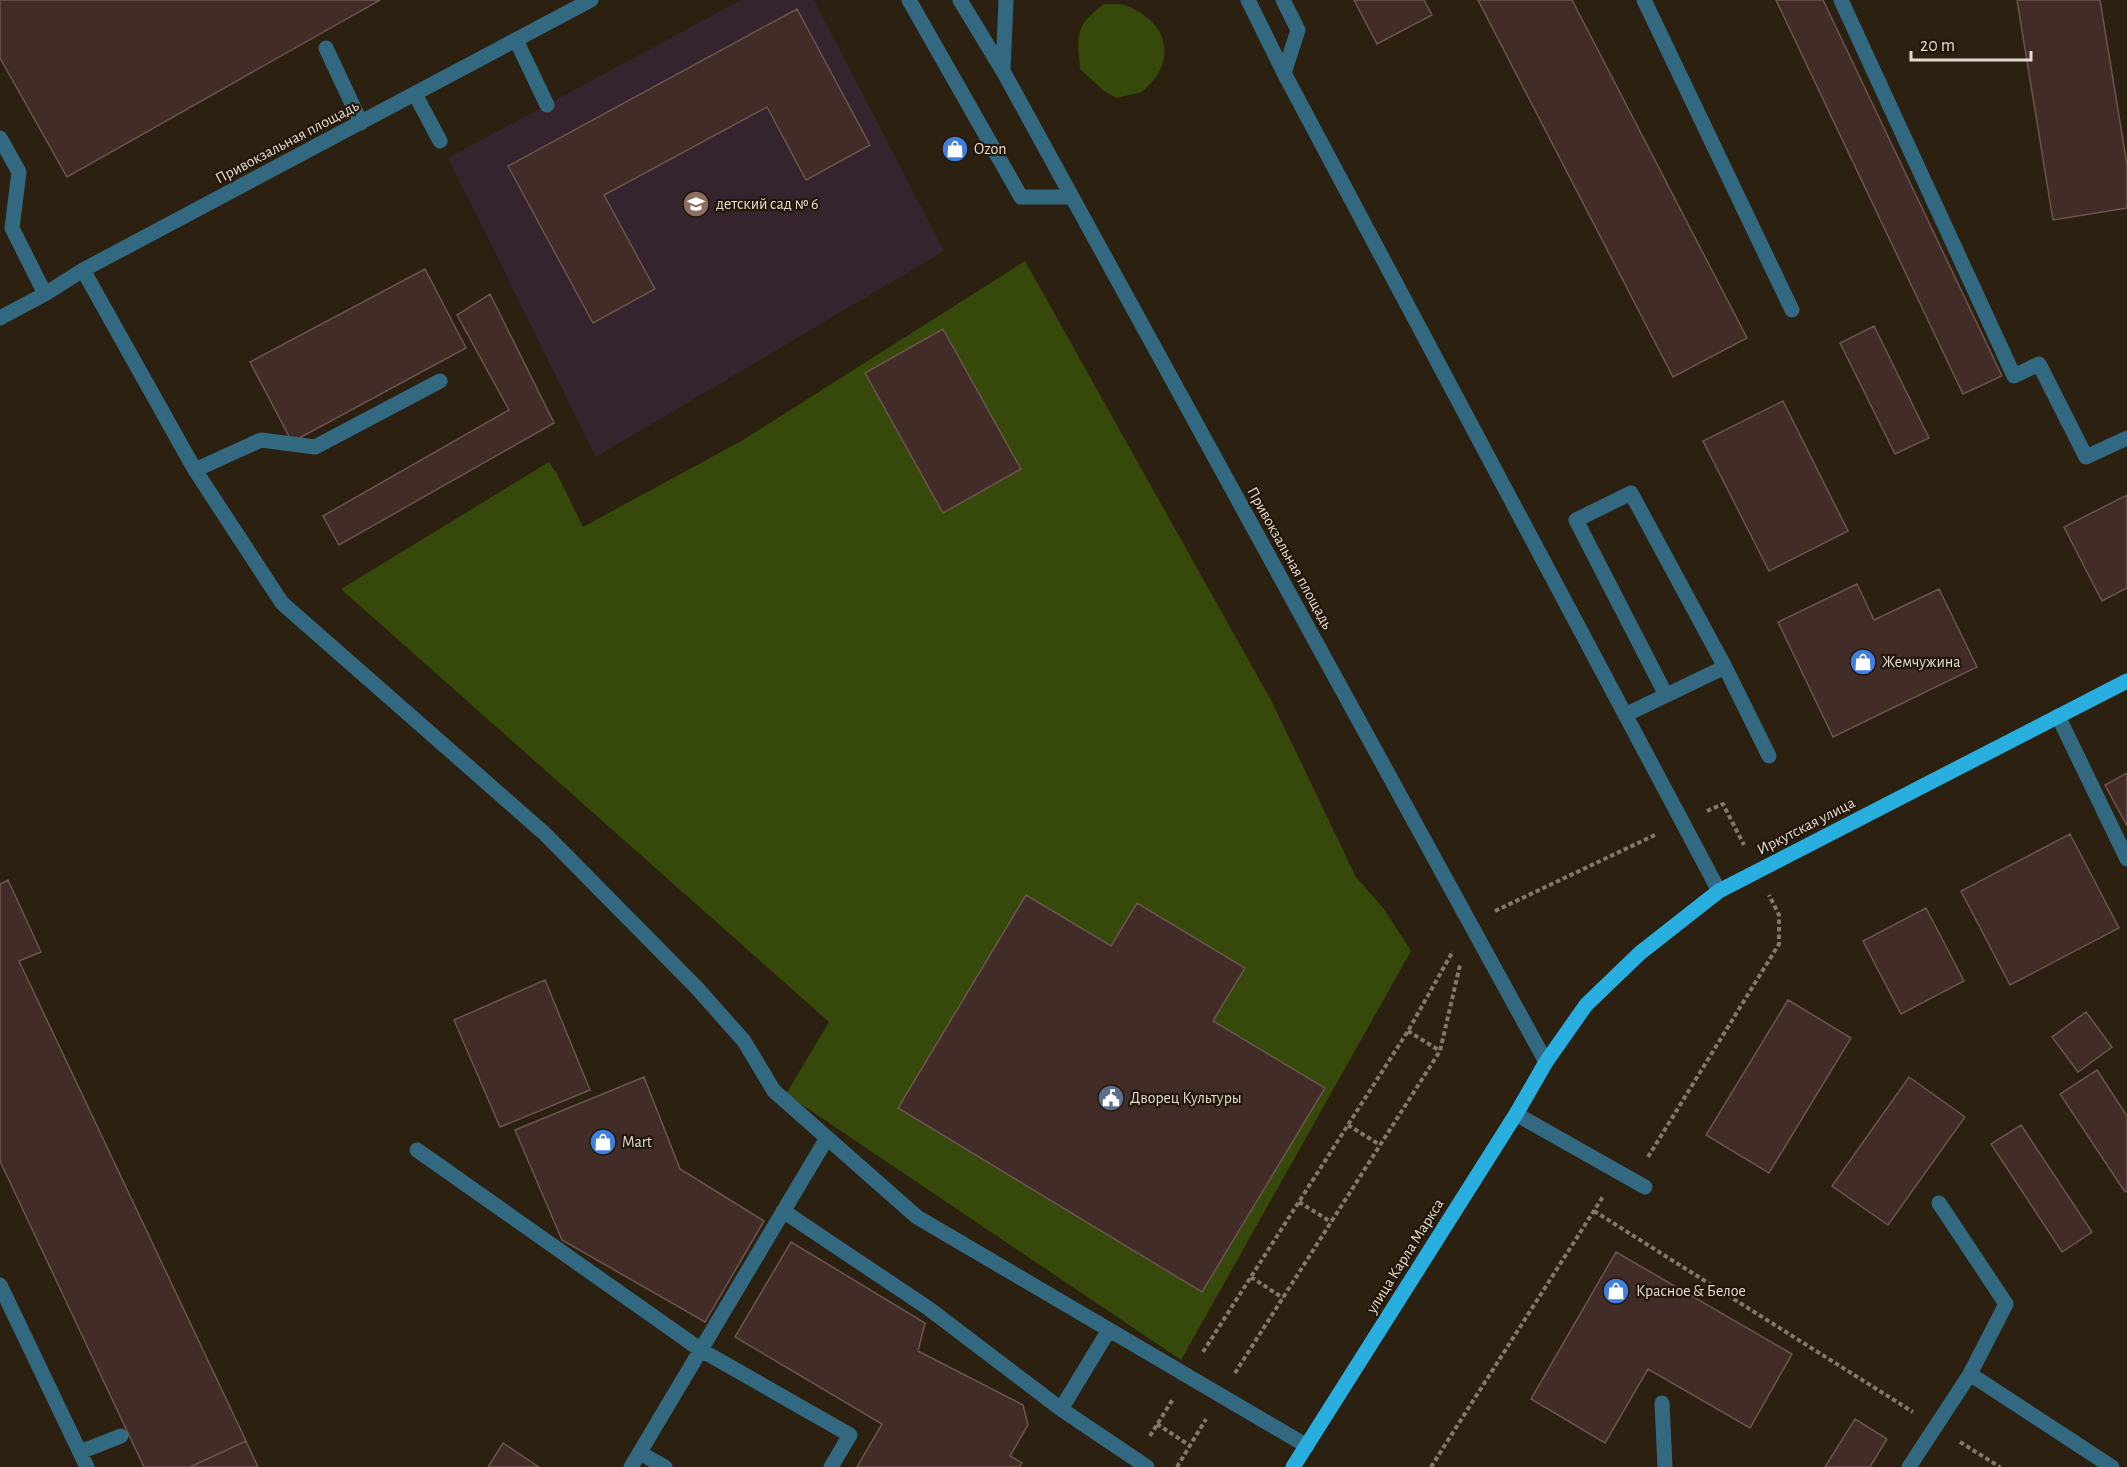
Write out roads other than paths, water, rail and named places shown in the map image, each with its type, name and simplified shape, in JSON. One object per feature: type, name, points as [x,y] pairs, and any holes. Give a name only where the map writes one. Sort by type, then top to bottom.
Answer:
[{"type":"main road","name":"Иркутская улица","points":[[1546,1062],[1586,1005],[1640,953],[1719,891],[2127,681]]},
{"type":"main road","name":"улица Карла Маркса","points":[[1293,1467],[1516,1114],[1546,1062]]},
{"type":"street","name":"Привокзальная площадь","points":[[0,318],[83,270],[591,0]]},
{"type":"street","points":[[909,0],[1021,197],[1072,197]]},
{"type":"street","name":"Привокзальная площадь","points":[[960,0],[1003,71],[1546,1062]]},
{"type":"street","points":[[1003,71],[1006,0]]},
{"type":"street","points":[[1248,0],[1284,73],[1719,891]]},
{"type":"street","points":[[1282,0],[1298,30],[1284,73]]},
{"type":"street","points":[[1644,0],[1792,310]]},
{"type":"street","points":[[1841,0],[2014,376],[2039,364],[2086,457],[2127,438]]},
{"type":"street","points":[[516,40],[547,105]]},
{"type":"street","points":[[326,48],[361,123]]},
{"type":"street","points":[[415,94],[440,141]]},
{"type":"street","points":[[0,138],[19,172],[12,228],[45,294]]},
{"type":"street","points":[[83,270],[195,470],[282,603],[543,833],[697,988],[744,1041],[774,1091],[917,1217],[1307,1446]]},
{"type":"street","points":[[195,470],[261,440],[315,447],[440,381]]},
{"type":"street","points":[[1666,695],[1576,520],[1631,493],[1725,666],[1769,756]]},
{"type":"street","points":[[1625,715],[1725,666]]},
{"type":"street","points":[[2058,717],[2127,859]]},
{"type":"street","points":[[1516,1114],[1646,1187]]},
{"type":"street","points":[[631,1467],[827,1138]]},
{"type":"street","points":[[417,1150],[701,1350],[850,1435],[831,1467]]},
{"type":"street","points":[[1909,1467],[1970,1374],[2006,1304],[1939,1203]]},
{"type":"street","points":[[783,1211],[928,1308],[1061,1409],[1141,1463]]},
{"type":"street","points":[[0,1285],[87,1467]]},
{"type":"street","points":[[1061,1409],[1109,1330]]},
{"type":"street","points":[[1970,1374],[2112,1467]]},
{"type":"street","points":[[1662,1403],[1665,1467]]},
{"type":"street","points":[[80,1452],[121,1436]]},
{"type":"street","points":[[640,1453],[665,1467]]},
{"type":"place","name":"Ozon","points":[[955,149]]},
{"type":"place","name":"детский сад № 6","points":[[696,204]]},
{"type":"place","name":"Жемчужина","points":[[1863,662]]},
{"type":"place","name":"Дворец Культуры","points":[[1111,1098]]},
{"type":"place","name":"Mart","points":[[603,1142]]},
{"type":"place","name":"Красное & Белое","points":[[1616,1291]]}]
